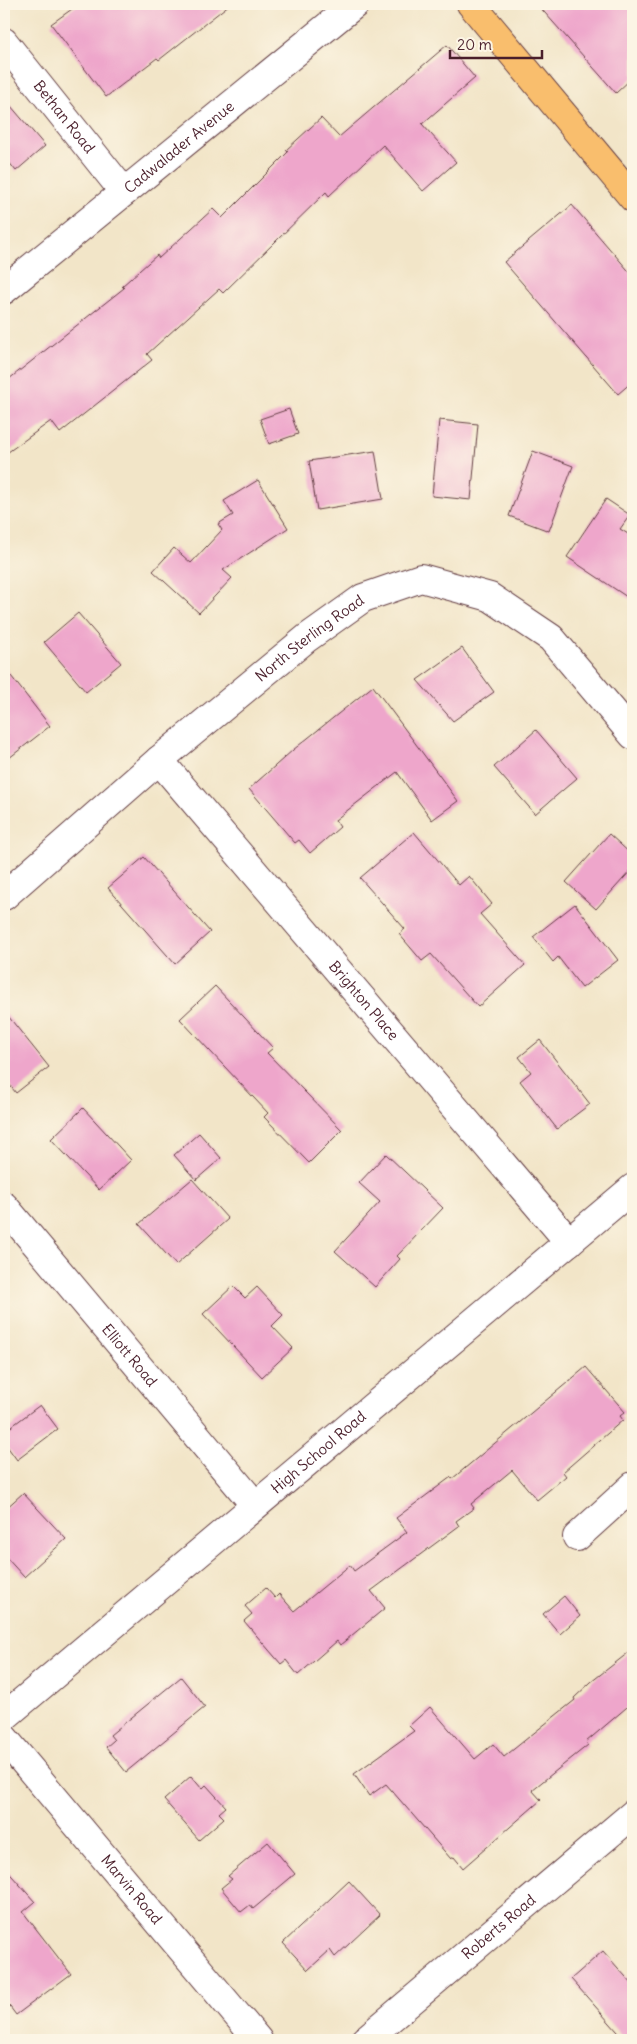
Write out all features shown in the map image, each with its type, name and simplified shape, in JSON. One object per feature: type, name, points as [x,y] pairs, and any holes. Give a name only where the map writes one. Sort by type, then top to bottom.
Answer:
[{"type":"main road","points":[[471,4],[633,198]]},
{"type":"street","name":"Cadwalader Avenue","points":[[4,290],[355,4]]},
{"type":"street","name":"Bethan Road","points":[[4,42],[124,192]]},
{"type":"street","name":"North Sterling Road","points":[[4,896],[159,760],[308,638],[363,598],[421,578],[490,597],[551,638],[633,735]]},
{"type":"street","name":"Brighton Place","points":[[159,760],[569,1242]]},
{"type":"street","name":"High School Road","points":[[4,1717],[633,1188]]},
{"type":"street","name":"Elliott Road","points":[[4,1206],[255,1505]]},
{"type":"street","points":[[577,1537],[633,1486]]},
{"type":"street","name":"Marvin Road","points":[[4,1738],[258,2040]]},
{"type":"street","name":"Roberts Road","points":[[364,2040],[633,1814]]},
{"type":"building","points":[[79,4],[230,4],[159,60],[157,58],[106,97],[51,24]]},
{"type":"building","points":[[537,4],[633,4],[633,77],[616,93]]},
{"type":"building","points":[[447,45],[475,78],[422,124],[456,162],[423,191],[383,145],[329,196],[326,192],[223,293],[219,289],[147,354],[152,360],[60,433],[51,421],[4,455],[4,383],[124,288],[122,286],[157,255],[159,258],[213,209],[222,218],[288,152],[286,150],[321,118],[339,137]]},
{"type":"building","points":[[4,98],[45,146],[16,171],[4,156]]},
{"type":"building","points":[[572,205],[633,276],[633,381],[618,394],[504,262]]},
{"type":"building","points":[[289,409],[298,434],[269,444],[260,419]]},
{"type":"building","points":[[439,420],[478,424],[471,500],[432,496]]},
{"type":"building","points":[[375,451],[383,499],[317,510],[309,461]]},
{"type":"building","points":[[533,451],[573,466],[549,531],[509,516]]},
{"type":"building","points":[[258,480],[288,528],[223,570],[232,578],[199,613],[153,571],[174,548],[191,563],[222,530],[218,524],[233,515],[224,501]]},
{"type":"building","points":[[606,499],[630,515],[620,529],[633,537],[633,601],[567,557]]},
{"type":"building","points":[[78,613],[121,663],[86,692],[44,642]]},
{"type":"building","points":[[462,648],[494,692],[453,721],[417,680]]},
{"type":"building","points":[[4,667],[50,726],[4,762]]},
{"type":"building","points":[[373,686],[458,801],[432,820],[397,772],[335,820],[340,827],[310,853],[299,840],[295,843],[249,789],[293,750]]},
{"type":"building","points":[[536,730],[577,778],[535,814],[494,767]]},
{"type":"building","points":[[414,832],[459,885],[469,876],[492,904],[480,914],[525,965],[478,1007],[431,954],[422,961],[399,934],[405,929],[360,878]]},
{"type":"building","points":[[609,834],[633,856],[633,868],[596,909],[566,882]]},
{"type":"building","points":[[144,857],[210,932],[175,964],[108,888]]},
{"type":"building","points":[[575,904],[618,960],[582,988],[558,957],[553,962],[533,937]]},
{"type":"building","points":[[215,986],[273,1048],[267,1053],[342,1130],[309,1163],[264,1117],[268,1113],[180,1019]]},
{"type":"building","points":[[4,1011],[49,1067],[16,1093],[4,1078]]},
{"type":"building","points":[[540,1040],[590,1104],[557,1129],[520,1081],[531,1072],[519,1057]]},
{"type":"building","points":[[83,1108],[131,1160],[99,1190],[51,1139]]},
{"type":"building","points":[[199,1133],[221,1158],[196,1180],[174,1155]]},
{"type":"building","points":[[386,1154],[443,1208],[397,1256],[400,1259],[375,1287],[335,1251],[380,1202],[359,1183]]},
{"type":"building","points":[[192,1179],[228,1219],[176,1265],[139,1224]]},
{"type":"building","points":[[233,1286],[245,1298],[257,1287],[283,1315],[272,1326],[293,1348],[262,1377],[203,1314]]},
{"type":"building","points":[[586,1367],[625,1412],[620,1416],[623,1420],[563,1472],[566,1476],[537,1500],[512,1470],[471,1504],[474,1508],[456,1521],[459,1526],[371,1591],[385,1608],[340,1645],[337,1641],[298,1675],[286,1660],[281,1664],[244,1621],[252,1614],[245,1606],[266,1588],[275,1598],[279,1594],[294,1611],[350,1565],[354,1571],[407,1532],[396,1518],[451,1477],[452,1479]]},
{"type":"building","points":[[40,1405],[58,1429],[17,1460],[4,1442],[4,1432]]},
{"type":"building","points":[[23,1493],[66,1539],[24,1577],[4,1555],[4,1510]]},
{"type":"building","points":[[564,1596],[580,1616],[560,1634],[543,1614]]},
{"type":"building","points":[[633,1649],[633,1702],[586,1742],[588,1745],[532,1790],[541,1800],[463,1868],[454,1857],[451,1859],[386,1784],[369,1796],[354,1774],[414,1731],[409,1726],[430,1707],[475,1759],[493,1744],[504,1757],[575,1700],[574,1698],[591,1682]]},
{"type":"building","points":[[181,1677],[205,1707],[126,1772],[106,1747],[114,1740],[110,1735]]},
{"type":"building","points":[[191,1776],[202,1789],[206,1785],[226,1807],[219,1813],[224,1818],[199,1840],[164,1800]]},
{"type":"building","points":[[268,1842],[295,1874],[253,1909],[250,1905],[241,1912],[221,1888],[232,1879],[228,1876]]},
{"type":"building","points":[[4,1867],[35,1902],[23,1912],[71,1974],[16,2015],[4,1999]]},
{"type":"building","points":[[349,1881],[380,1915],[335,1957],[330,1950],[308,1970],[283,1943]]},
{"type":"building","points":[[603,1951],[633,1985],[633,2040],[625,2040],[571,1979]]}]
